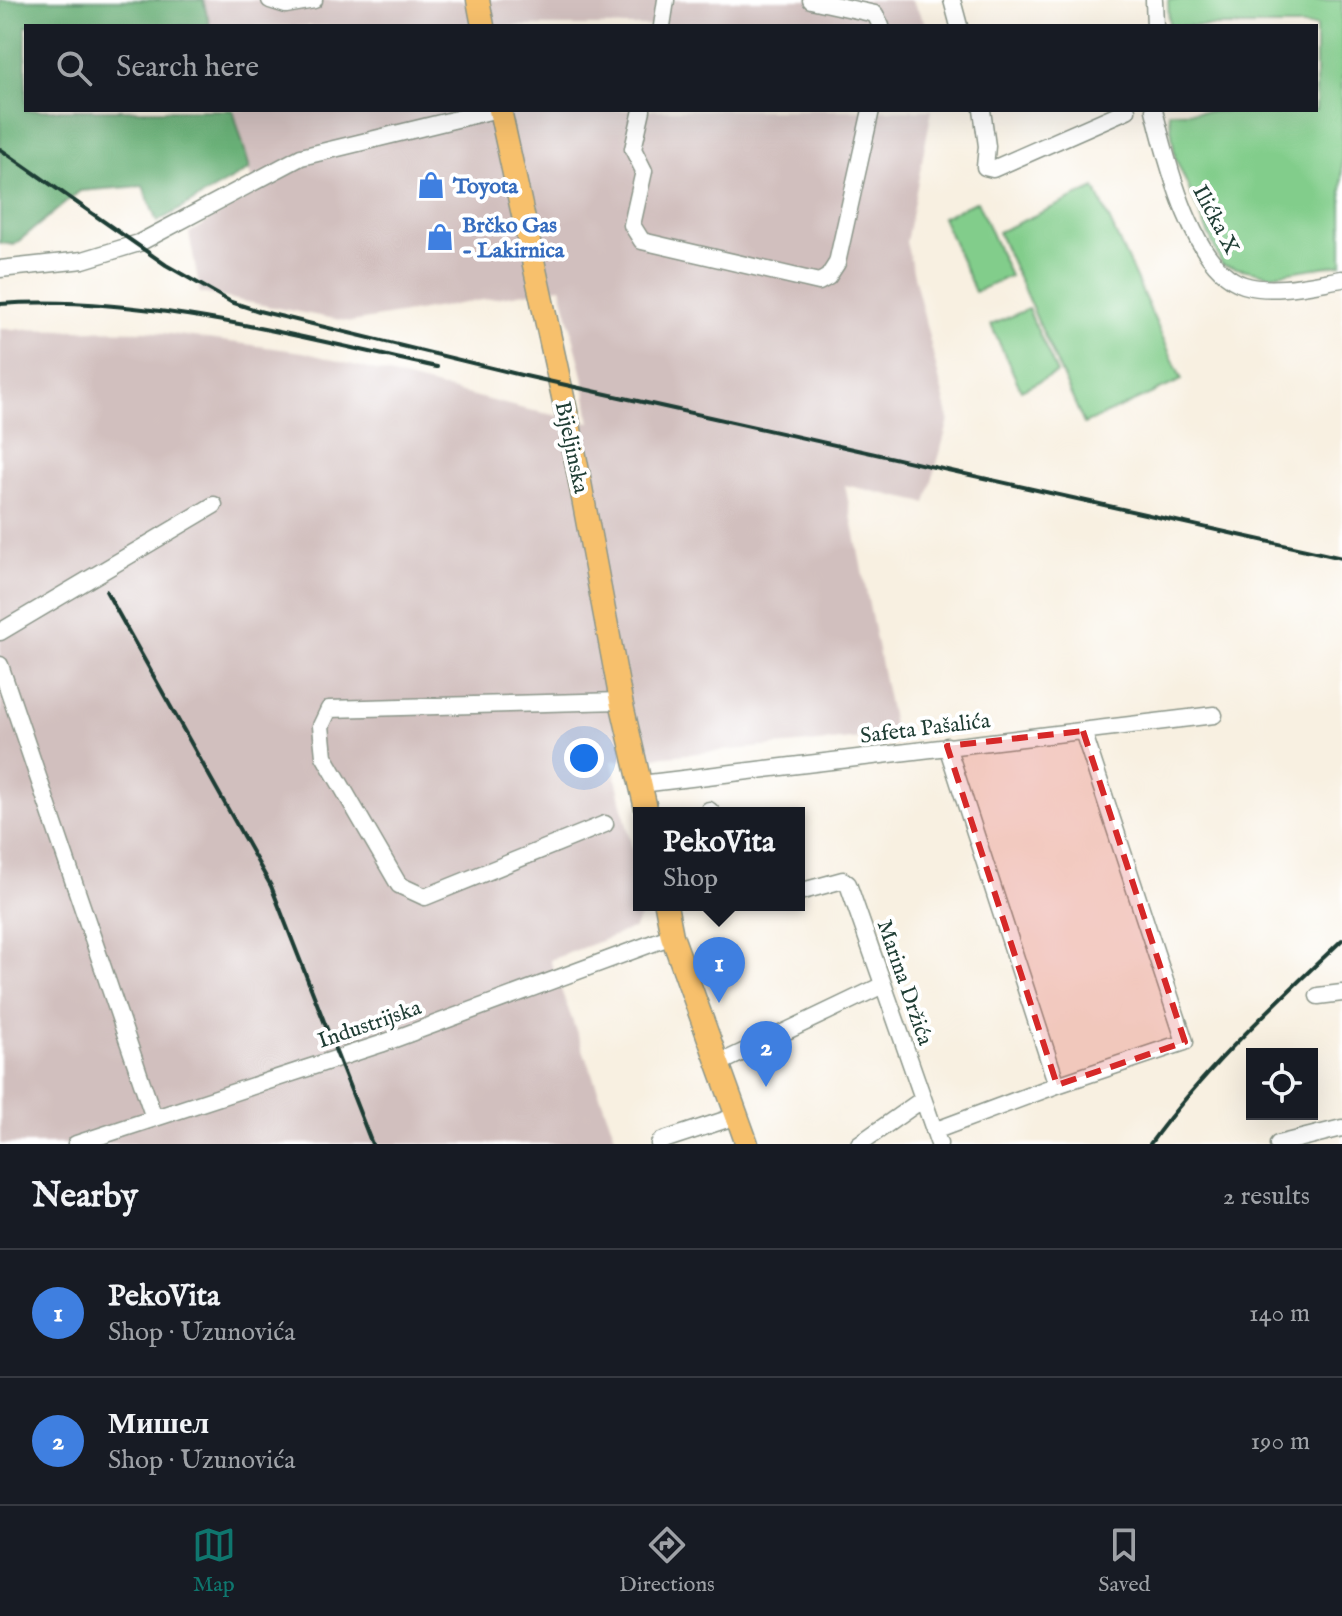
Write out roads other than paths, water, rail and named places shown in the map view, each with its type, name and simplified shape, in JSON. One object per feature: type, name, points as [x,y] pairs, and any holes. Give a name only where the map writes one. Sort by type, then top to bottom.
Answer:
[{"type":"main road","points":[[478,0],[483,24]]},
{"type":"main road","name":"Bijeljinska","points":[[497,112],[570,429],[621,701],[646,807]]},
{"type":"main road","points":[[667,911],[672,936],[747,1144]]},
{"type":"street","points":[[270,0],[286,5],[314,0]]},
{"type":"street","points":[[662,24],[666,0]]},
{"type":"street","points":[[811,0],[875,14],[880,24]]},
{"type":"street","points":[[952,0],[958,24]]},
{"type":"street","points":[[1154,0],[1155,24]]},
{"type":"street","points":[[0,269],[83,260],[139,243],[301,157],[489,112]]},
{"type":"street","points":[[642,112],[633,149],[644,171],[632,225],[642,241],[819,282],[828,277],[837,263],[871,112]]},
{"type":"street","points":[[982,112],[987,146],[985,167],[993,169],[1122,112]]},
{"type":"street","name":"Ilićka X","points":[[1154,112],[1175,187],[1214,267],[1237,282],[1266,289],[1342,279]]},
{"type":"street","points":[[0,632],[214,505]]},
{"type":"street","points":[[0,665],[154,1118]]},
{"type":"street","points":[[605,824],[425,897],[399,885],[392,874],[324,756],[321,726],[329,709],[621,701]]},
{"type":"street","name":"Safeta Pašalića","points":[[641,784],[1214,715]]},
{"type":"street","points":[[937,1138],[1057,1085],[1185,1042],[1083,731]]},
{"type":"street","points":[[947,746],[1057,1085]]},
{"type":"street","name":"Marina Držića","points":[[805,890],[843,880],[848,884],[937,1138]]},
{"type":"street","name":"Industrijska","points":[[76,1144],[381,1044],[672,936]]},
{"type":"street","points":[[718,1064],[883,985]]},
{"type":"street","points":[[1318,996],[1342,993]]},
{"type":"street","points":[[859,1144],[923,1099]]},
{"type":"street","points":[[659,1144],[737,1116]]},
{"type":"street","points":[[1278,1144],[1342,1128]]},
{"type":"railway","points":[[0,149],[166,265],[231,302],[259,311],[521,375],[1342,558]]},
{"type":"railway","points":[[0,304],[108,305],[220,320],[437,367]]},
{"type":"railway","points":[[106,591],[271,886],[372,1144]]},
{"type":"railway","points":[[1150,1144],[1217,1063],[1342,940]]},
{"type":"place","name":"Toyota","points":[[431,185]]},
{"type":"place","name":"Brčko Gas - Lakirnica","points":[[440,237]]},
{"type":"place","name":"PekoVita","points":[[719,1003]]},
{"type":"place","name":"Мишел","points":[[766,1087]]}]
